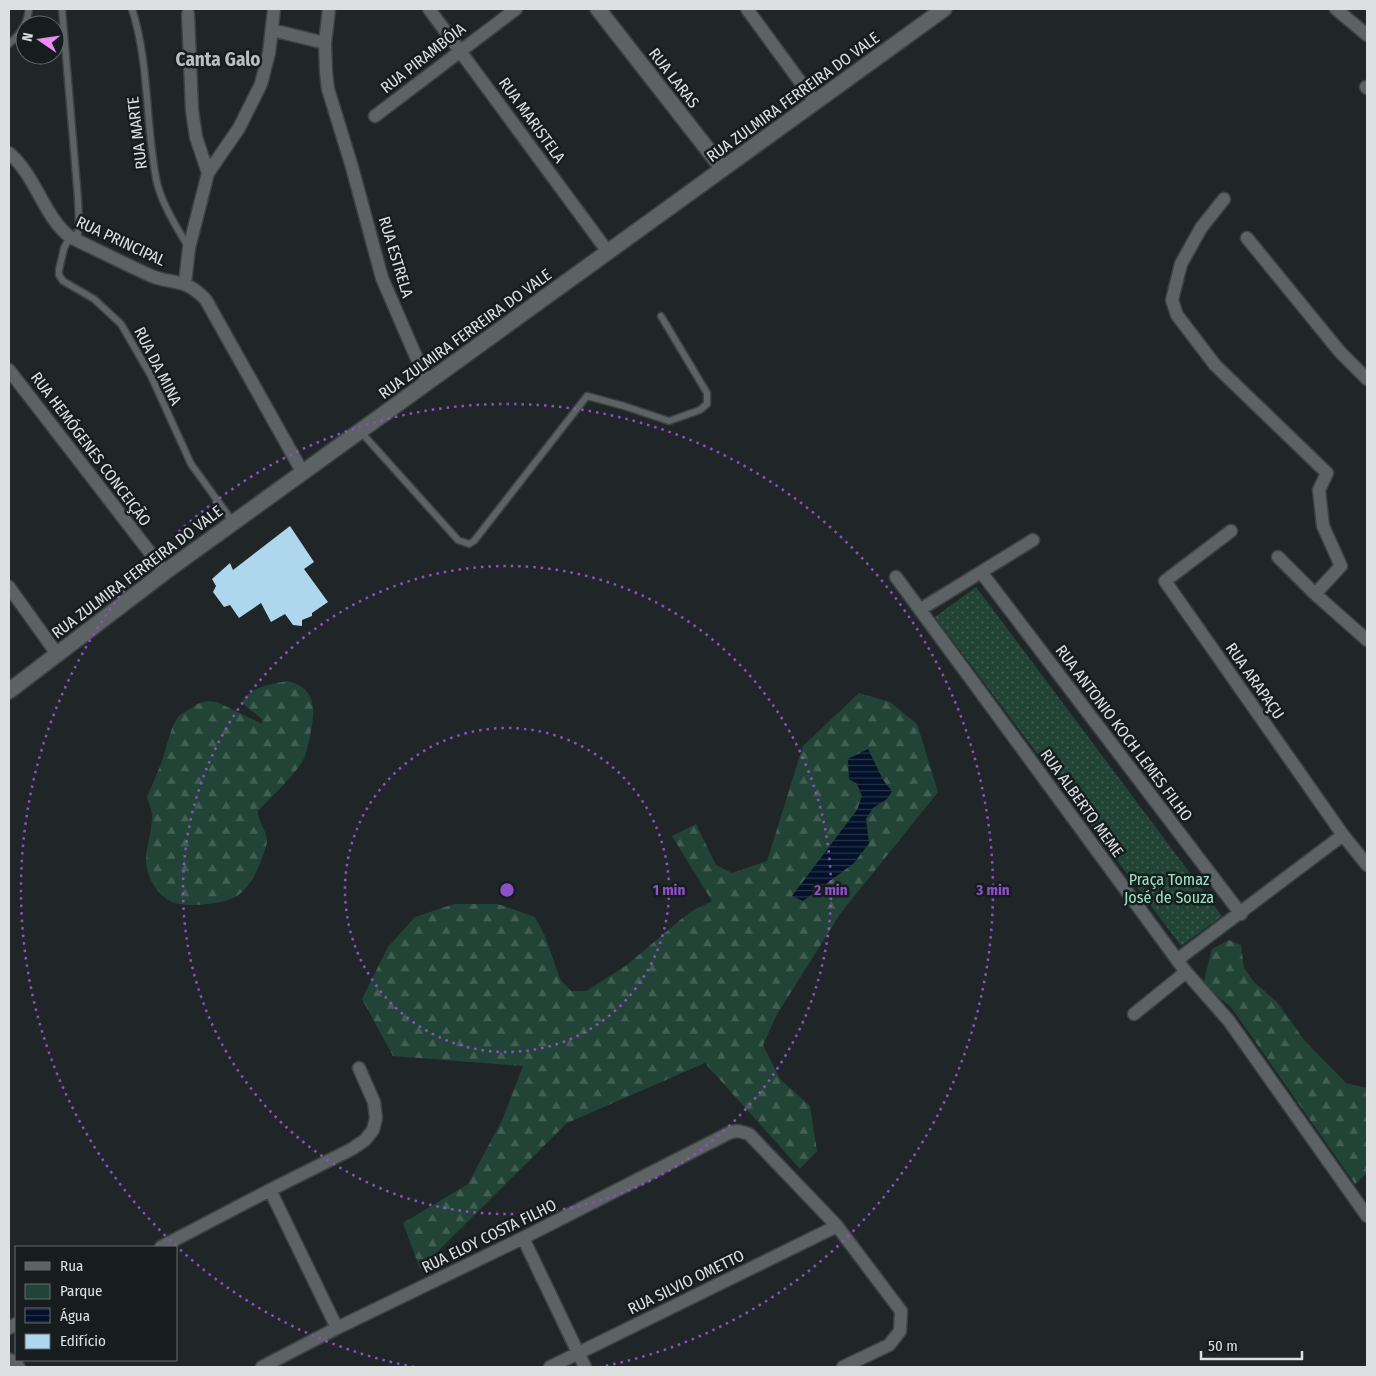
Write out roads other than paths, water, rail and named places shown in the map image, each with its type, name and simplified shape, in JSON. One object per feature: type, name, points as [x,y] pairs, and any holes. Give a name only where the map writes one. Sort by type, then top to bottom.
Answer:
[{"type":"street","points":[[185,284],[189,248],[208,173],[239,128],[261,84],[265,72],[274,9]]},
{"type":"street","name":"RUA ESTRELA","points":[[329,9],[325,43],[328,89],[352,167],[382,278],[427,382]]},
{"type":"street","name":"RUA MARISTELA","points":[[429,9],[608,252]]},
{"type":"street","name":"RUA PIRAMBÓIA","points":[[375,116],[516,9]]},
{"type":"street","name":"RUA LARAS","points":[[598,9],[723,169]]},
{"type":"street","points":[[747,9],[815,102]]},
{"type":"street","name":"RUA ZULMIRA FERREIRA DO VALE","points":[[9,691],[165,572],[944,9]]},
{"type":"street","points":[[1336,9],[1367,35]]},
{"type":"street","points":[[188,14],[192,110],[196,137],[208,173]]},
{"type":"street","points":[[272,30],[325,43]]},
{"type":"street","name":"RUA PRINCIPAL","points":[[9,152],[24,167],[60,229],[73,238],[148,275],[185,284],[196,289],[209,305],[303,473]]},
{"type":"street","points":[[1224,199],[1201,228],[1181,264],[1172,300],[1177,315],[1215,365],[1327,473],[1319,490],[1323,526],[1341,566],[1315,594]]},
{"type":"street","points":[[1247,238],[1340,352],[1367,379]]},
{"type":"street","name":"RUA HEMÓGENES CONCEIÇÃO","points":[[10,373],[165,572]]},
{"type":"street","name":"RUA ARAPAÇU","points":[[1231,531],[1165,581],[1367,866]]},
{"type":"street","points":[[921,609],[1033,540]]},
{"type":"street","points":[[1278,556],[1315,594],[1367,640]]},
{"type":"street","name":"RUA ANTONIO KOCH LEMES FILHO","points":[[981,572],[1241,914]]},
{"type":"street","name":"RUA ALBERTO MEME","points":[[896,577],[1186,972],[1229,1021],[1367,1216]]},
{"type":"street","points":[[9,588],[57,654]]},
{"type":"street","points":[[1178,960],[1344,835]]},
{"type":"street","points":[[1134,1014],[1186,972]]},
{"type":"street","points":[[164,1246],[270,1190],[352,1150],[366,1140],[373,1130],[376,1118],[374,1102],[359,1068]]},
{"type":"street","name":"RUA ELOY COSTA FILHO","points":[[262,1367],[337,1328],[523,1238],[731,1132],[738,1131],[749,1134],[837,1226]]},
{"type":"street","points":[[270,1190],[337,1328]]},
{"type":"street","points":[[837,1226],[901,1311],[900,1331],[889,1345],[844,1367]]},
{"type":"street","name":"RUA SILVIO OMETTO","points":[[550,1367],[837,1226]]},
{"type":"street","points":[[523,1238],[585,1367]]},
{"type":"street","points":[[9,1361],[17,1367]]},
{"type":"lane","points":[[9,44],[22,30],[27,21],[29,9]]},
{"type":"lane","name":"RUA DA MINA","points":[[62,9],[78,199],[78,226],[73,238],[64,248],[59,270],[62,281],[94,299],[121,324],[151,376],[191,464],[233,523]]},
{"type":"lane","name":"RUA MARTE","points":[[132,9],[143,48],[151,141],[158,184],[172,217],[189,248]]},
{"type":"lane","points":[[360,431],[458,540],[469,544],[474,541],[587,396],[670,421],[704,408],[708,399],[707,393],[661,316]]},
{"type":"water","points":[[868,749],[883,780],[892,791],[887,799],[873,808],[866,819],[869,843],[854,863],[803,901],[792,896],[857,810],[862,796],[857,784],[849,779],[848,759]]},
{"type":"district","name":"Canta Galo","points":[[218,59]]},
{"type":"park label","name":"Praça Tomaz José de Souza","points":[[1169,888]]}]
